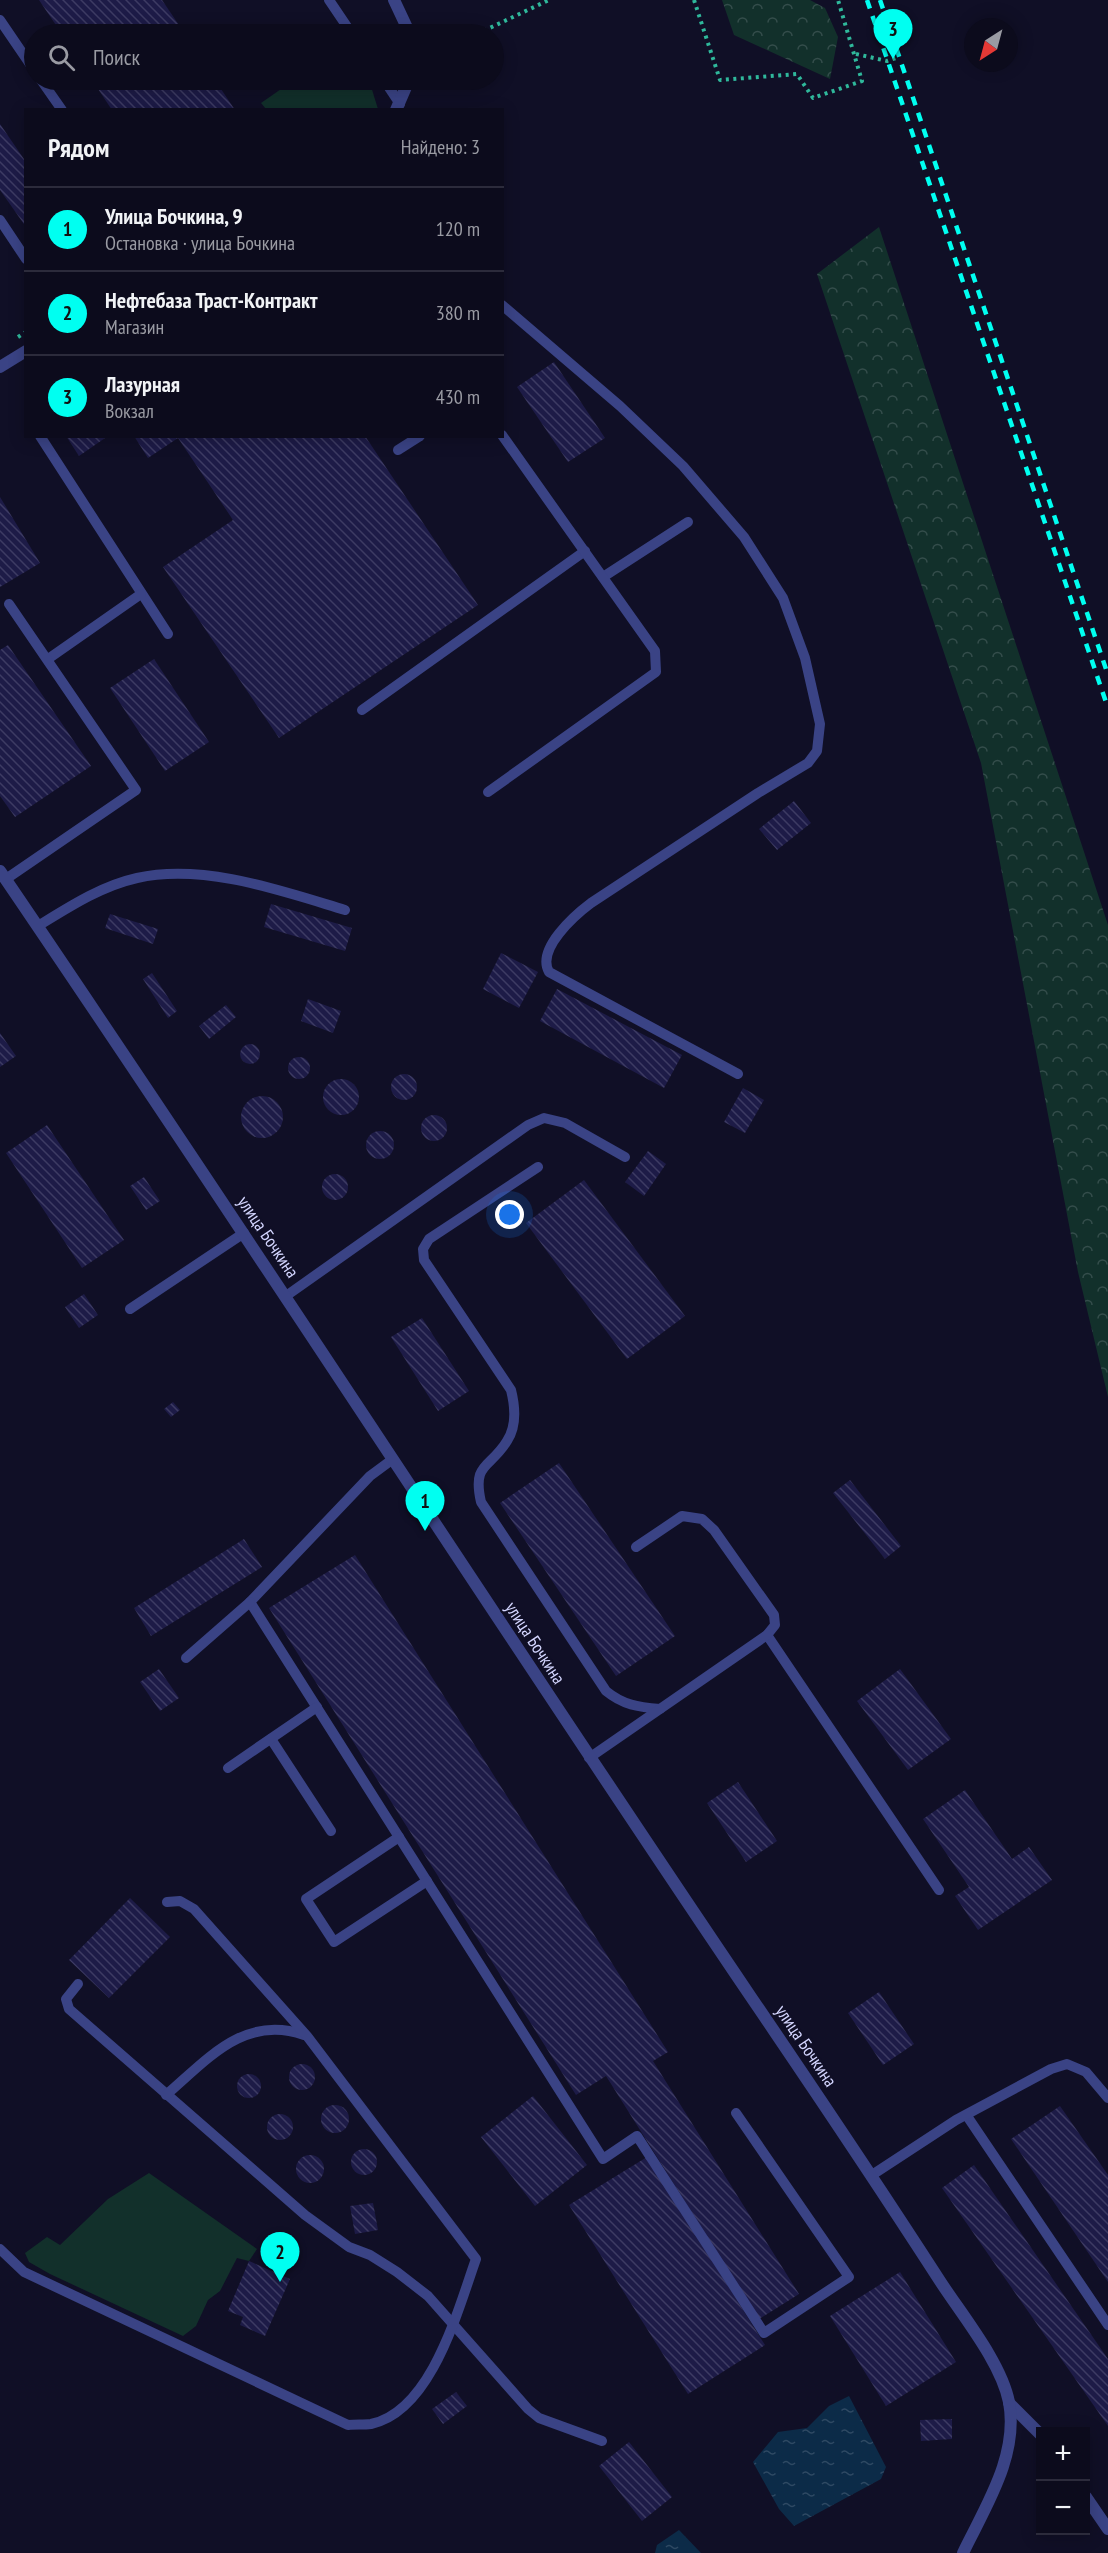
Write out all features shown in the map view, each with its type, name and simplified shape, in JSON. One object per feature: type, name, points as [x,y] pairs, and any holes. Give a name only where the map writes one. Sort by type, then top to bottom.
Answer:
[{"type":"street","points":[[394,0],[405,24]]},
{"type":"street","points":[[398,106],[405,90]]},
{"type":"street","points":[[0,367],[24,352]]},
{"type":"street","name":"улица Бочкина","points":[[3,875],[286,1296],[589,1758],[872,2175],[996,2367],[1009,2403],[1036,2429]]},
{"type":"street","points":[[963,2553],[1004,2466],[1008,2447],[1009,2403]]},
{"type":"street","points":[[1090,2503],[1108,2529]]},
{"type":"lane","points":[[328,0],[345,24]]},
{"type":"lane","points":[[0,20],[24,55]]},
{"type":"lane","points":[[48,90],[61,108]]},
{"type":"lane","points":[[389,90],[398,106]]},
{"type":"lane","points":[[0,220],[24,256]]},
{"type":"lane","points":[[504,307],[620,406],[683,466],[744,537],[783,598],[805,658],[820,724],[817,751],[808,763],[758,793],[591,903],[567,922],[547,955],[546,966],[549,972],[738,1074]]},
{"type":"lane","points":[[41,438],[168,634]]},
{"type":"lane","points":[[398,450],[417,438]]},
{"type":"lane","points":[[488,792],[656,672],[655,651],[504,438]]},
{"type":"lane","points":[[603,577],[688,522]]},
{"type":"lane","points":[[362,710],[585,551]]},
{"type":"lane","points":[[48,659],[141,594]]},
{"type":"lane","points":[[3,875],[136,790],[9,604]]},
{"type":"lane","points":[[38,926],[103,890],[137,878],[158,875],[250,881],[345,910]]},
{"type":"lane","points":[[286,1296],[528,1125],[544,1118],[565,1123],[625,1158]]},
{"type":"lane","points":[[538,1167],[429,1239],[423,1249],[424,1260],[511,1390],[516,1413],[508,1440],[482,1468],[477,1483],[481,1502],[606,1691],[619,1702],[660,1709]]},
{"type":"lane","points":[[130,1309],[244,1233]]},
{"type":"lane","points":[[186,1658],[250,1602],[370,1476],[393,1459]]},
{"type":"lane","points":[[589,1758],[767,1635],[775,1625],[774,1615],[723,1541],[702,1519],[682,1516],[636,1547]]},
{"type":"lane","points":[[250,1602],[603,2159],[637,2136],[764,2333],[849,2277],[736,2113]]},
{"type":"lane","points":[[767,1635],[939,1890]]},
{"type":"lane","points":[[228,1768],[317,1707]]},
{"type":"lane","points":[[271,1739],[332,1831]]},
{"type":"lane","points":[[399,1837],[306,1899],[334,1942],[427,1881]]},
{"type":"lane","points":[[0,2249],[24,2272],[348,2425],[372,2424],[390,2415],[416,2394],[444,2350],[476,2259],[307,2036],[194,1909],[180,1901],[167,1902]]},
{"type":"lane","points":[[78,1984],[66,1999],[69,2009],[166,2095],[305,2215],[349,2247],[370,2255],[397,2272],[428,2296],[528,2409],[539,2418],[602,2441]]},
{"type":"lane","points":[[166,2095],[234,2039],[256,2030],[292,2031],[307,2036]]},
{"type":"lane","points":[[872,2175],[902,2153],[1051,2069],[1067,2064],[1086,2072],[1108,2098]]},
{"type":"lane","points":[[967,2116],[1108,2325]]},
{"type":"path","points":[[498,24],[549,0]]},
{"type":"path","points":[[694,0],[720,80],[797,74],[813,98],[862,81],[856,54],[838,0]]},
{"type":"path","points":[[856,54],[887,61],[899,57]]},
{"type":"green space","points":[[722,0],[810,0],[825,8],[838,37],[830,79],[734,35]]},
{"type":"green space","points":[[280,90],[372,90],[378,108],[265,108],[261,103]]},
{"type":"green space","points":[[879,227],[1108,925],[1108,1397],[1078,1272],[981,763],[817,274]]},
{"type":"green space","points":[[149,2173],[257,2249],[249,2261],[237,2258],[220,2291],[208,2300],[196,2326],[183,2336],[50,2274],[29,2262],[25,2253],[47,2237],[60,2245],[108,2199]]},
{"type":"water","points":[[849,2396],[886,2467],[881,2479],[794,2526],[779,2509],[753,2462],[778,2432],[807,2428],[829,2406]]},
{"type":"water","points":[[679,2530],[701,2553],[655,2553],[657,2545]]},
{"type":"building","points":[[39,0],[162,0],[178,24],[55,24]]},
{"type":"building","points":[[99,90],[222,90],[234,108],[111,108]]},
{"type":"building","points":[[0,124],[24,159],[24,224],[0,190]]},
{"type":"building","points":[[554,362],[605,438],[568,462],[517,387]]},
{"type":"building","points":[[67,438],[105,438],[79,456]]},
{"type":"building","points":[[135,438],[178,438],[148,458]]},
{"type":"building","points":[[178,438],[366,438],[478,605],[279,738],[163,567],[233,520]]},
{"type":"building","points":[[0,497],[40,563],[0,587]]},
{"type":"building","points":[[8,645],[91,766],[15,817],[0,796],[0,650]]},
{"type":"building","points":[[154,659],[209,742],[165,771],[110,688]]},
{"type":"building","points":[[794,801],[811,823],[777,850],[759,829]]},
{"type":"building","points":[[271,904],[352,928],[345,951],[264,927]]},
{"type":"building","points":[[110,914],[158,929],[153,944],[105,928]]},
{"type":"building","points":[[501,953],[538,972],[519,1008],[483,989]]},
{"type":"building","points":[[152,973],[177,1011],[168,1018],[143,979]]},
{"type":"building","points":[[557,989],[682,1055],[664,1088],[540,1021]]},
{"type":"building","points":[[308,999],[341,1011],[333,1033],[301,1021]]},
{"type":"building","points":[[226,1005],[236,1017],[209,1039],[199,1026]]},
{"type":"building","points":[[0,1033],[16,1056],[0,1067]]},
{"type":"building","points":[[250,1044],[257,1047],[260,1054],[257,1061],[250,1064],[243,1061],[240,1054],[243,1047]]},
{"type":"building","points":[[299,1057],[307,1060],[310,1068],[307,1076],[299,1079],[291,1076],[288,1068],[291,1060]]},
{"type":"building","points":[[404,1074],[413,1078],[417,1087],[413,1096],[404,1100],[395,1096],[391,1087],[395,1078]]},
{"type":"building","points":[[341,1079],[354,1084],[359,1097],[354,1110],[341,1115],[328,1110],[323,1097],[328,1084]]},
{"type":"building","points":[[743,1088],[764,1100],[745,1133],[724,1122]]},
{"type":"building","points":[[262,1096],[270,1097],[277,1102],[282,1109],[282,1125],[277,1132],[270,1137],[262,1138],[254,1137],[247,1132],[242,1125],[241,1117],[242,1109],[247,1102],[254,1097]]},
{"type":"building","points":[[434,1115],[443,1119],[447,1128],[443,1137],[434,1141],[425,1137],[421,1128],[425,1119]]},
{"type":"building","points":[[47,1125],[124,1240],[82,1268],[6,1153]]},
{"type":"building","points":[[380,1131],[390,1135],[394,1145],[390,1155],[380,1159],[370,1155],[366,1145],[370,1135]]},
{"type":"building","points":[[648,1151],[666,1164],[644,1196],[625,1182]]},
{"type":"building","points":[[335,1174],[344,1178],[348,1187],[344,1196],[335,1200],[326,1196],[322,1187],[326,1178]]},
{"type":"building","points":[[144,1177],[160,1201],[146,1210],[130,1186]]},
{"type":"building","points":[[584,1180],[685,1316],[627,1359],[526,1223]]},
{"type":"building","points":[[84,1294],[98,1315],[79,1328],[65,1307]]},
{"type":"building","points":[[422,1318],[469,1391],[438,1411],[391,1337]]},
{"type":"building","points":[[173,1402],[180,1410],[171,1417],[164,1409]]},
{"type":"building","points":[[559,1463],[675,1636],[616,1676],[500,1503]]},
{"type":"building","points":[[850,1480],[901,1546],[885,1559],[833,1493]]},
{"type":"building","points":[[244,1539],[262,1567],[151,1636],[134,1608]]},
{"type":"building","points":[[355,1555],[668,2052],[653,2061],[799,2294],[759,2319],[606,2076],[576,2095],[269,1608]]},
{"type":"building","points":[[159,1669],[179,1698],[160,1711],[140,1682]]},
{"type":"building","points":[[900,1669],[951,1739],[908,1770],[857,1701]]},
{"type":"building","points":[[738,1782],[777,1841],[746,1862],[707,1803]]},
{"type":"building","points":[[965,1790],[1012,1859],[1029,1847],[1052,1880],[978,1930],[955,1896],[969,1887],[923,1819]]},
{"type":"building","points":[[130,1898],[170,1937],[109,1998],[69,1960]]},
{"type":"building","points":[[879,1992],[914,2044],[883,2065],[848,2013]]},
{"type":"building","points":[[302,2064],[311,2068],[315,2077],[311,2086],[302,2090],[293,2086],[289,2077],[293,2068]]},
{"type":"building","points":[[244,2074],[254,2074],[261,2081],[261,2091],[254,2098],[244,2098],[237,2091],[237,2081]]},
{"type":"building","points":[[533,2096],[587,2165],[535,2206],[481,2137]]},
{"type":"building","points":[[335,2105],[345,2109],[349,2119],[345,2129],[335,2133],[325,2129],[321,2119],[325,2109]]},
{"type":"building","points":[[1060,2106],[1108,2175],[1108,2282],[1011,2139]]},
{"type":"building","points":[[280,2114],[289,2118],[293,2127],[289,2136],[280,2140],[271,2136],[267,2127],[271,2118]]},
{"type":"building","points":[[364,2149],[373,2153],[377,2162],[373,2171],[364,2175],[355,2171],[351,2162],[355,2153]]},
{"type":"building","points":[[310,2155],[320,2159],[324,2169],[320,2179],[310,2183],[300,2179],[296,2169],[300,2159]]},
{"type":"building","points":[[647,2157],[765,2345],[688,2394],[569,2205]]},
{"type":"building","points":[[974,2165],[1108,2359],[1108,2426],[942,2188]]},
{"type":"building","points":[[373,2203],[378,2230],[355,2234],[350,2206]]},
{"type":"building","points":[[249,2261],[290,2279],[265,2336],[240,2325],[243,2317],[228,2311]]},
{"type":"building","points":[[900,2272],[956,2362],[886,2406],[830,2316]]},
{"type":"building","points":[[456,2392],[467,2406],[443,2424],[432,2409]]},
{"type":"building","points":[[952,2419],[952,2439],[921,2441],[920,2420]]},
{"type":"building","points":[[629,2442],[672,2497],[642,2521],[599,2466]]},
{"type":"railway","points":[[867,0],[1108,708]]},
{"type":"railway","points":[[880,0],[1108,675]]},
{"type":"place","name":"Лазурная","points":[[893,59]]},
{"type":"place","name":"Улица Бочкина, 9","points":[[425,1531]]},
{"type":"place","name":"Нефтебаза Траст-Контракт","points":[[280,2282]]}]
